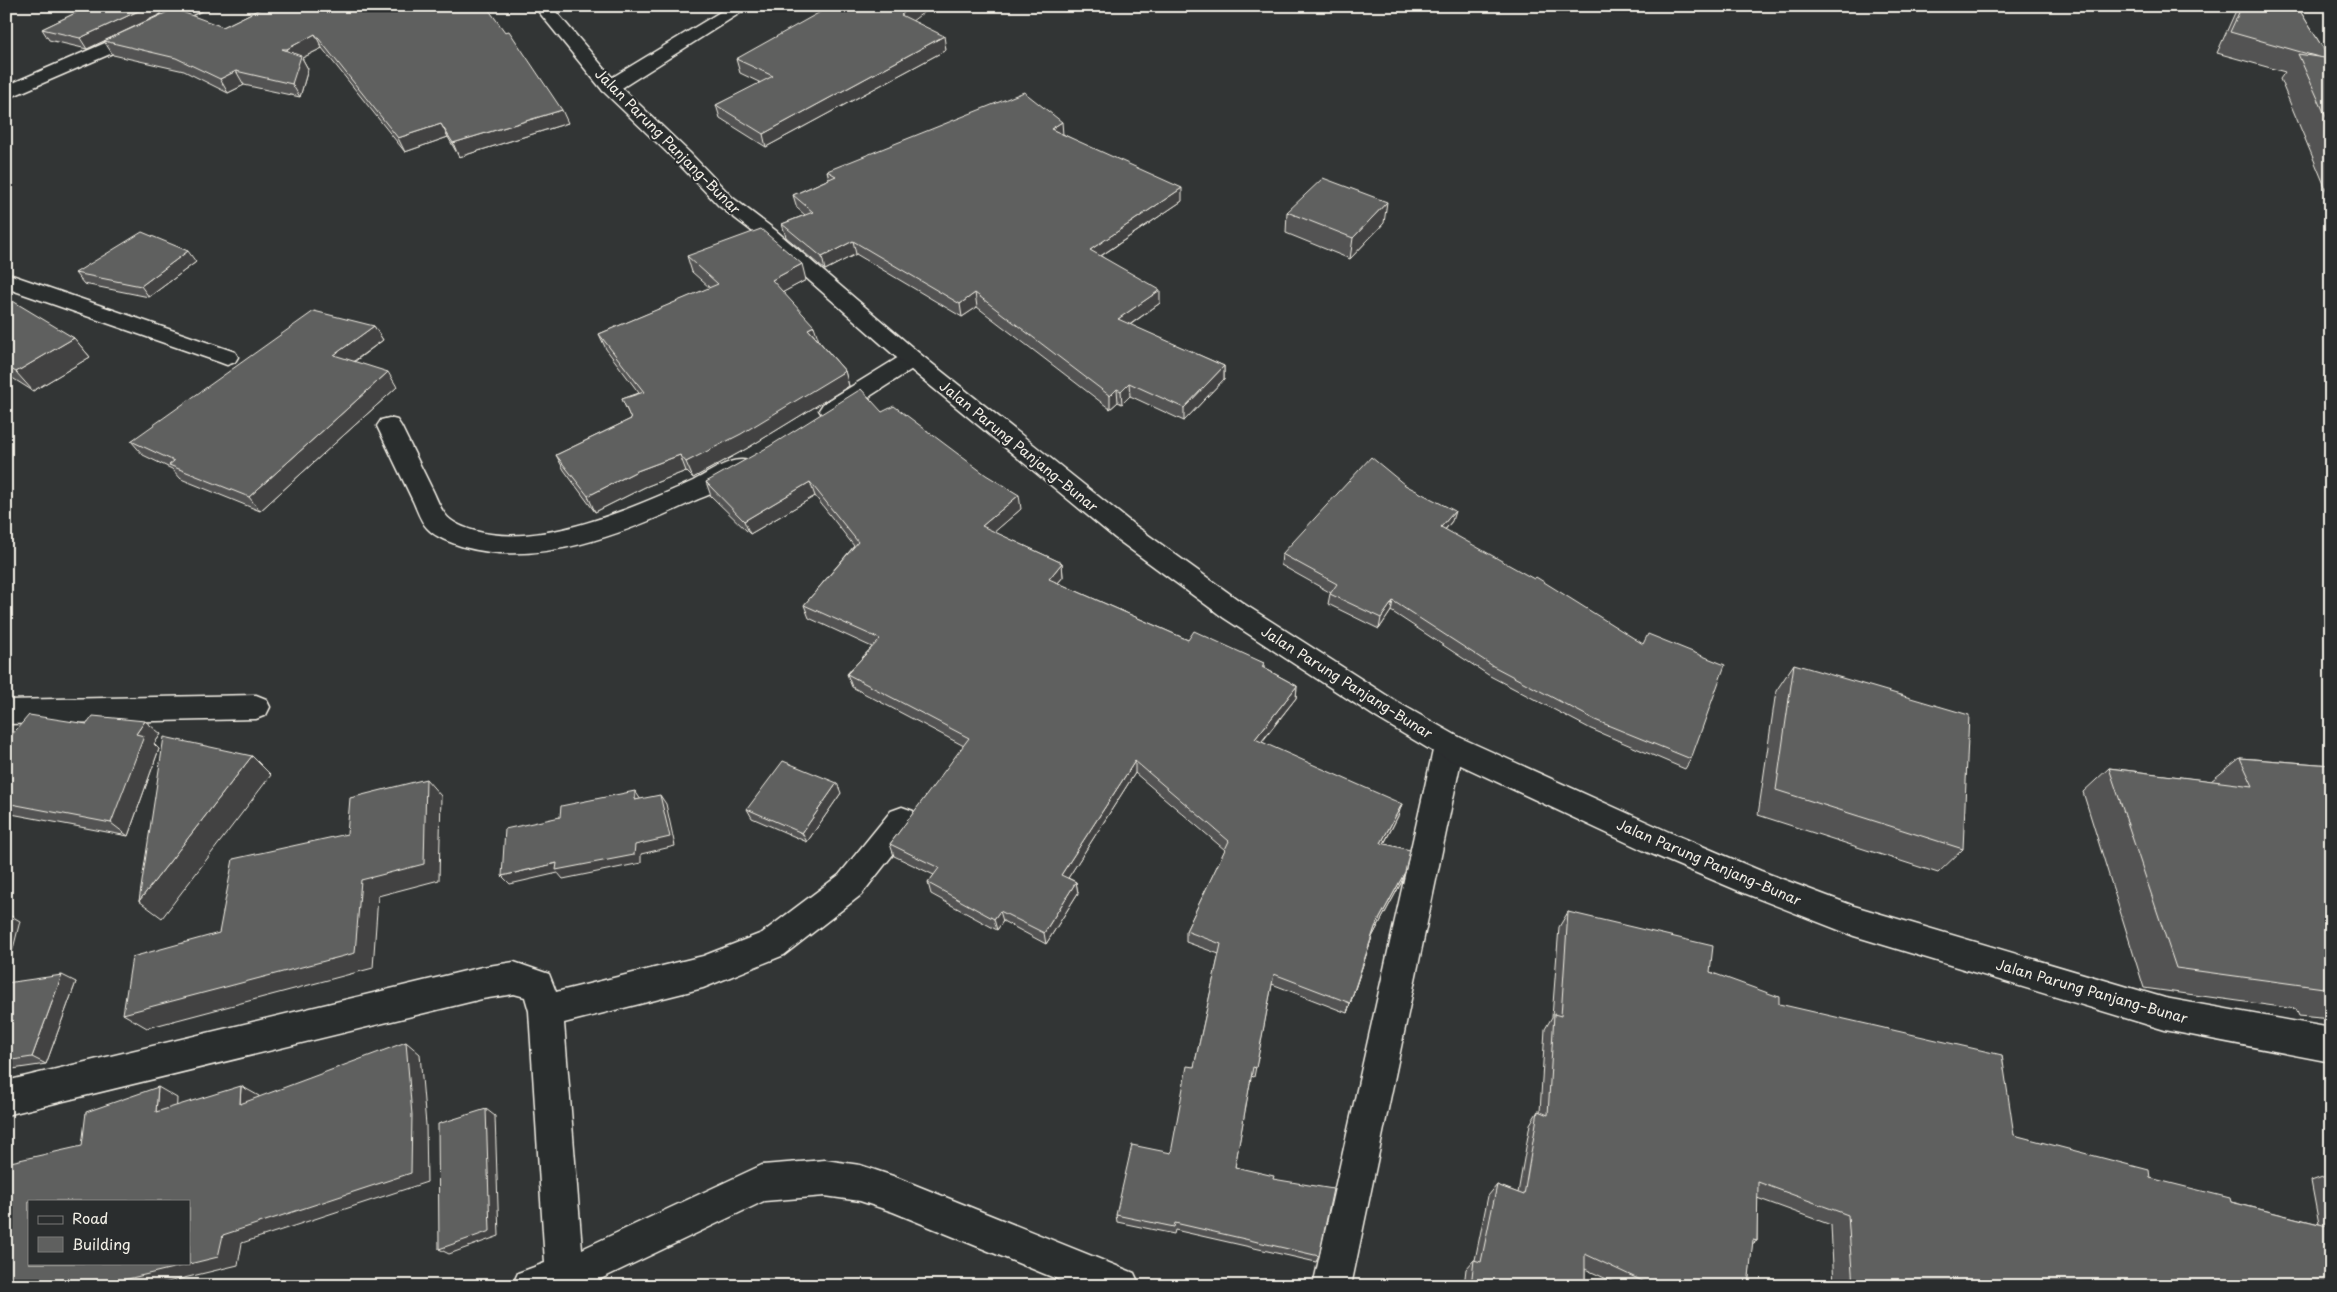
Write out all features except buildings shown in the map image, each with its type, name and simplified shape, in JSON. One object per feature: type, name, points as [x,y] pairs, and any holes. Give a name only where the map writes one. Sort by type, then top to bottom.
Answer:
[{"type":"street","points":[[6,93],[118,44],[196,6]]},
{"type":"street","name":"Jalan Parung Panjang–Bunar","points":[[542,6],[610,87],[683,157],[726,202],[768,234],[912,359],[1124,531],[1226,605],[1379,705],[1449,746],[1658,842],[1750,881],[1854,921],[2165,1014],[2331,1045]]},
{"type":"street","points":[[610,87],[743,6]]},
{"type":"street","points":[[6,280],[227,357]]},
{"type":"street","points":[[813,421],[912,359]]},
{"type":"street","points":[[389,426],[436,522],[456,535],[484,543],[515,545],[540,543],[604,527],[722,478],[755,457]]},
{"type":"street","points":[[6,712],[256,707]]},
{"type":"street","points":[[1332,1286],[1449,746]]},
{"type":"street","points":[[546,1011],[703,972],[773,944],[850,885],[902,820]]},
{"type":"street","points":[[6,1098],[482,983],[514,978],[538,985],[546,1011],[565,1276]]},
{"type":"street","points":[[531,1286],[565,1276],[762,1183],[825,1178],[860,1183],[893,1194],[1120,1286]]}]
